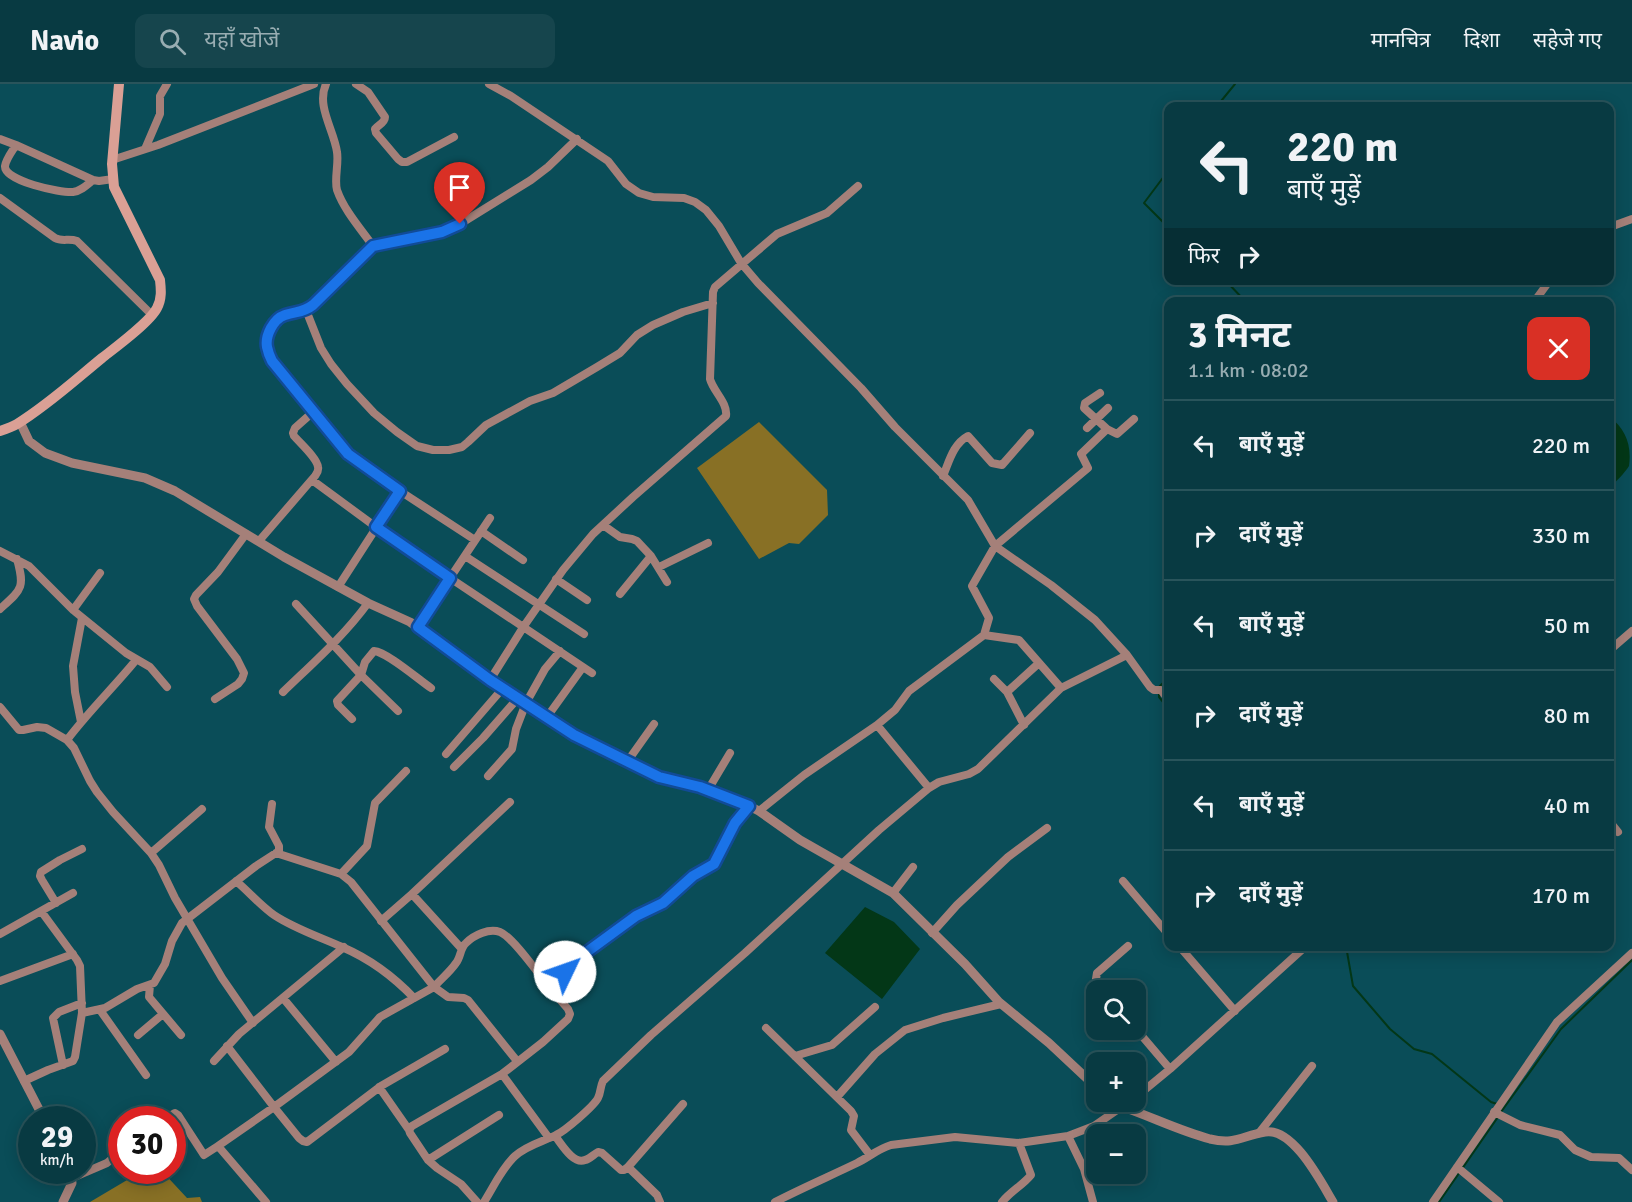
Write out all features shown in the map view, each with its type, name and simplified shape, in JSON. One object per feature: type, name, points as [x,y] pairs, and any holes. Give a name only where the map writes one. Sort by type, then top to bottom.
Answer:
[{"type":"main road","points":[[0,431],[20,422],[36,411],[131,335],[152,315],[160,301],[160,280],[118,196],[113,179],[112,160],[119,84]]},
{"type":"street","points":[[145,149],[160,114],[160,96],[167,84]]},
{"type":"street","points":[[112,160],[314,84]]},
{"type":"street","points":[[326,84],[322,98],[336,147],[338,191],[346,208],[373,246]]},
{"type":"street","points":[[356,84],[368,92],[385,117],[375,129],[376,133],[402,162],[407,162],[454,137]]},
{"type":"street","points":[[489,84],[511,96],[608,161],[626,184],[639,193],[684,198],[706,210],[719,226],[741,263],[758,283],[968,500],[995,546],[1051,585],[1095,620],[1164,696]]},
{"type":"street","points":[[0,139],[93,180],[113,179]]},
{"type":"street","points":[[476,540],[348,454],[272,361],[267,350],[266,339],[279,318],[285,314],[306,310],[373,246],[442,232],[460,224],[540,173],[577,139]]},
{"type":"street","points":[[16,145],[5,169],[34,186],[64,192],[76,191],[84,188],[93,180]]},
{"type":"street","points":[[490,680],[568,563],[633,497],[726,416],[725,407],[710,379],[715,287],[777,234],[827,213],[858,186]]},
{"type":"street","points":[[0,198],[60,241],[72,239],[77,241],[152,315]]},
{"type":"street","points":[[1614,226],[1632,219]]},
{"type":"street","points":[[306,310],[330,364],[374,413],[417,446],[433,450],[449,450],[462,447],[486,425],[530,401],[553,393],[605,363],[637,335],[653,325],[683,312],[713,303]]},
{"type":"street","points":[[1100,393],[1085,403],[1084,408],[1107,429],[1117,434],[1134,419]]},
{"type":"street","points":[[1097,439],[1083,427],[1108,408]]},
{"type":"street","points":[[259,541],[318,471],[314,459],[293,433],[295,428],[313,412]]},
{"type":"street","points":[[20,422],[29,441],[52,456],[72,463],[130,474],[159,483],[284,557],[368,603],[418,627],[490,680],[574,735],[659,777],[708,790],[749,806],[800,840],[893,893],[965,964],[1001,1004],[1050,1043],[1086,1078]]},
{"type":"street","points":[[759,811],[804,775],[877,725],[894,710],[909,691],[984,634],[989,618],[972,586],[995,546],[1088,468],[1081,454],[1107,429]]},
{"type":"street","points":[[943,476],[950,456],[964,438],[968,436],[973,440],[992,463],[1002,465],[1030,432]]},
{"type":"street","points":[[312,480],[376,527],[592,673]]},
{"type":"street","points":[[338,587],[400,491]]},
{"type":"street","points":[[418,627],[490,518]]},
{"type":"street","points":[[603,525],[620,537],[637,542],[651,556],[667,582]]},
{"type":"street","points":[[481,531],[523,560]]},
{"type":"street","points":[[215,699],[238,684],[244,673],[237,658],[194,599],[218,572],[246,534]]},
{"type":"street","points":[[659,567],[708,543]]},
{"type":"street","points":[[0,551],[36,572],[81,618],[136,660],[150,667],[167,687]]},
{"type":"street","points":[[465,556],[584,634]]},
{"type":"street","points":[[620,594],[651,556]]},
{"type":"street","points":[[0,609],[21,588],[22,576],[17,559]]},
{"type":"street","points":[[73,610],[100,573]]},
{"type":"street","points":[[556,579],[587,600]]},
{"type":"street","points":[[283,692],[334,644],[368,603]]},
{"type":"street","points":[[296,604],[361,675],[398,711]]},
{"type":"street","points":[[81,618],[73,666],[81,722]]},
{"type":"street","points":[[1614,647],[1632,631]]},
{"type":"street","points":[[984,634],[1019,640],[1061,688]]},
{"type":"street","points":[[352,719],[337,701],[361,675],[365,662],[374,651],[378,651],[431,688]]},
{"type":"street","points":[[454,767],[522,701],[560,651]]},
{"type":"street","points":[[484,1202],[517,1154],[552,1137],[592,1105],[598,1099],[603,1081],[635,1050],[841,864],[929,788],[939,782],[969,774],[978,769],[1061,688],[1126,656]]},
{"type":"street","points":[[67,740],[136,660]]},
{"type":"street","points":[[1007,692],[1039,663]]},
{"type":"street","points":[[547,717],[583,667]]},
{"type":"street","points":[[994,679],[1007,692],[1024,724]]},
{"type":"street","points":[[446,754],[503,688]]},
{"type":"street","points":[[488,776],[512,749],[522,701]]},
{"type":"street","points":[[0,707],[20,729],[46,728],[67,740],[74,748],[97,792],[159,865],[175,898],[222,978],[253,1023]]},
{"type":"street","points":[[627,762],[654,724]]},
{"type":"street","points":[[877,725],[929,788]]},
{"type":"street","points":[[708,790],[730,753]]},
{"type":"street","points":[[341,874],[367,846],[375,803],[406,771]]},
{"type":"street","points":[[381,921],[510,802]]},
{"type":"street","points":[[82,1013],[100,1010],[137,989],[150,985],[158,977],[165,964],[177,931],[188,918],[279,851],[279,846],[268,823],[273,804]]},
{"type":"street","points":[[549,987],[580,957],[636,916],[663,903],[693,876],[714,864],[731,829],[749,806]]},
{"type":"street","points":[[151,853],[202,809]]},
{"type":"street","points":[[1614,827],[1618,832]]},
{"type":"street","points":[[932,933],[957,905],[1008,857],[1047,828]]},
{"type":"street","points":[[56,903],[40,876],[41,872],[82,849]]},
{"type":"street","points":[[276,853],[341,874],[351,882],[434,987],[447,997],[468,1000],[517,1061]]},
{"type":"street","points":[[893,893],[913,867]]},
{"type":"street","points":[[236,881],[276,916],[366,959],[390,975],[414,998]]},
{"type":"street","points":[[1123,881],[1164,929]]},
{"type":"street","points":[[0,934],[73,893]]},
{"type":"street","points":[[412,894],[461,948]]},
{"type":"street","points":[[24,1081],[70,1063],[75,1057],[82,1013],[80,966],[41,911]]},
{"type":"street","points":[[186,1127],[204,1155],[336,1062],[364,1036],[380,1017],[434,987],[457,962],[464,944],[474,936],[493,930],[503,933],[570,1014],[543,1042],[502,1074],[412,1126],[409,1130]]},
{"type":"street","points":[[1097,980],[1097,974],[1128,946]]},
{"type":"street","points":[[214,1061],[239,1034],[344,948]]},
{"type":"street","points":[[1183,951],[1235,1011]]},
{"type":"street","points":[[1146,1088],[1301,951]]},
{"type":"street","points":[[1433,1202],[1557,1022],[1632,953]]},
{"type":"street","points":[[0,981],[73,954]]},
{"type":"street","points":[[150,985],[150,997],[180,1035]]},
{"type":"street","points":[[283,998],[336,1062]]},
{"type":"street","points":[[63,1065],[53,1018],[59,1012],[82,1003]]},
{"type":"street","points":[[837,1097],[874,1054],[905,1030],[1001,1004]]},
{"type":"street","points":[[795,1056],[832,1045],[842,1039],[875,1007]]},
{"type":"street","points":[[100,1010],[146,1075]]},
{"type":"street","points":[[138,1035],[163,1014]]},
{"type":"street","points":[[766,1028],[854,1116],[851,1130],[865,1158]]},
{"type":"street","points":[[0,1034],[37,1106]]},
{"type":"street","points":[[1145,1040],[1170,1069]]},
{"type":"street","points":[[227,1046],[299,1138],[307,1142],[379,1087],[445,1049]]},
{"type":"street","points":[[1259,1133],[1312,1066]]},
{"type":"street","points":[[502,1074],[552,1137],[571,1155],[578,1160],[585,1160],[598,1152],[602,1153],[621,1170],[628,1167],[683,1104]]},
{"type":"street","points":[[379,1087],[428,1160],[461,1184],[477,1202]]},
{"type":"street","points":[[775,1202],[891,1145],[955,1137],[1019,1143],[1068,1136],[1094,1126],[1111,1112]]},
{"type":"street","points":[[1144,1112],[1210,1139],[1233,1142],[1269,1131],[1287,1139],[1306,1158],[1333,1202]]},
{"type":"street","points":[[1494,1112],[1520,1125],[1560,1135],[1575,1150],[1591,1157],[1618,1158],[1632,1170]]},
{"type":"street","points":[[428,1160],[499,1115]]},
{"type":"street","points":[[1068,1136],[1084,1169],[1093,1202]]},
{"type":"street","points":[[1002,1202],[1031,1175],[1019,1143]]},
{"type":"street","points":[[218,1146],[266,1202]]},
{"type":"street","points":[[628,1167],[657,1195],[660,1202]]},
{"type":"street","points":[[1457,1167],[1499,1202]]},
{"type":"street","points":[[63,1202],[71,1184]]},
{"type":"shaded area","points":[[1614,421],[1620,427],[1628,444],[1629,466],[1614,484]]},
{"type":"shaded area","points":[[759,422],[827,490],[828,515],[799,544],[789,543],[759,559],[697,468]]},
{"type":"shaded area","points":[[865,907],[894,922],[920,949],[882,999],[825,953]]},
{"type":"shaded area","points":[[120,1184],[174,1184],[187,1198],[200,1197],[202,1202],[90,1202]]},
{"type":"waterway","points":[[1220,102],[1235,84]]},
{"type":"waterway","points":[[1164,176],[1144,203],[1164,223]]},
{"type":"waterway","points":[[1230,285],[1241,297]]},
{"type":"waterway","points":[[1158,688],[1164,682]]},
{"type":"waterway","points":[[1159,693],[1164,703]]},
{"type":"waterway","points":[[1347,951],[1353,986],[1390,1029],[1414,1049],[1432,1054],[1491,1102],[1497,1104]]},
{"type":"waterway","points":[[1501,1112],[1561,1029],[1632,960]]},
{"type":"waterway","points":[[1439,1202],[1498,1117]]},
{"type":"route","points":[[460,224],[442,232],[373,246],[313,305],[306,310],[285,314],[279,318],[266,339],[267,350],[272,361],[341,447],[400,491],[376,527],[450,578],[418,627],[490,680],[574,735],[659,777],[700,787],[749,806],[728,834],[714,864],[693,876],[663,903],[636,916],[580,957],[565,972]]}]
